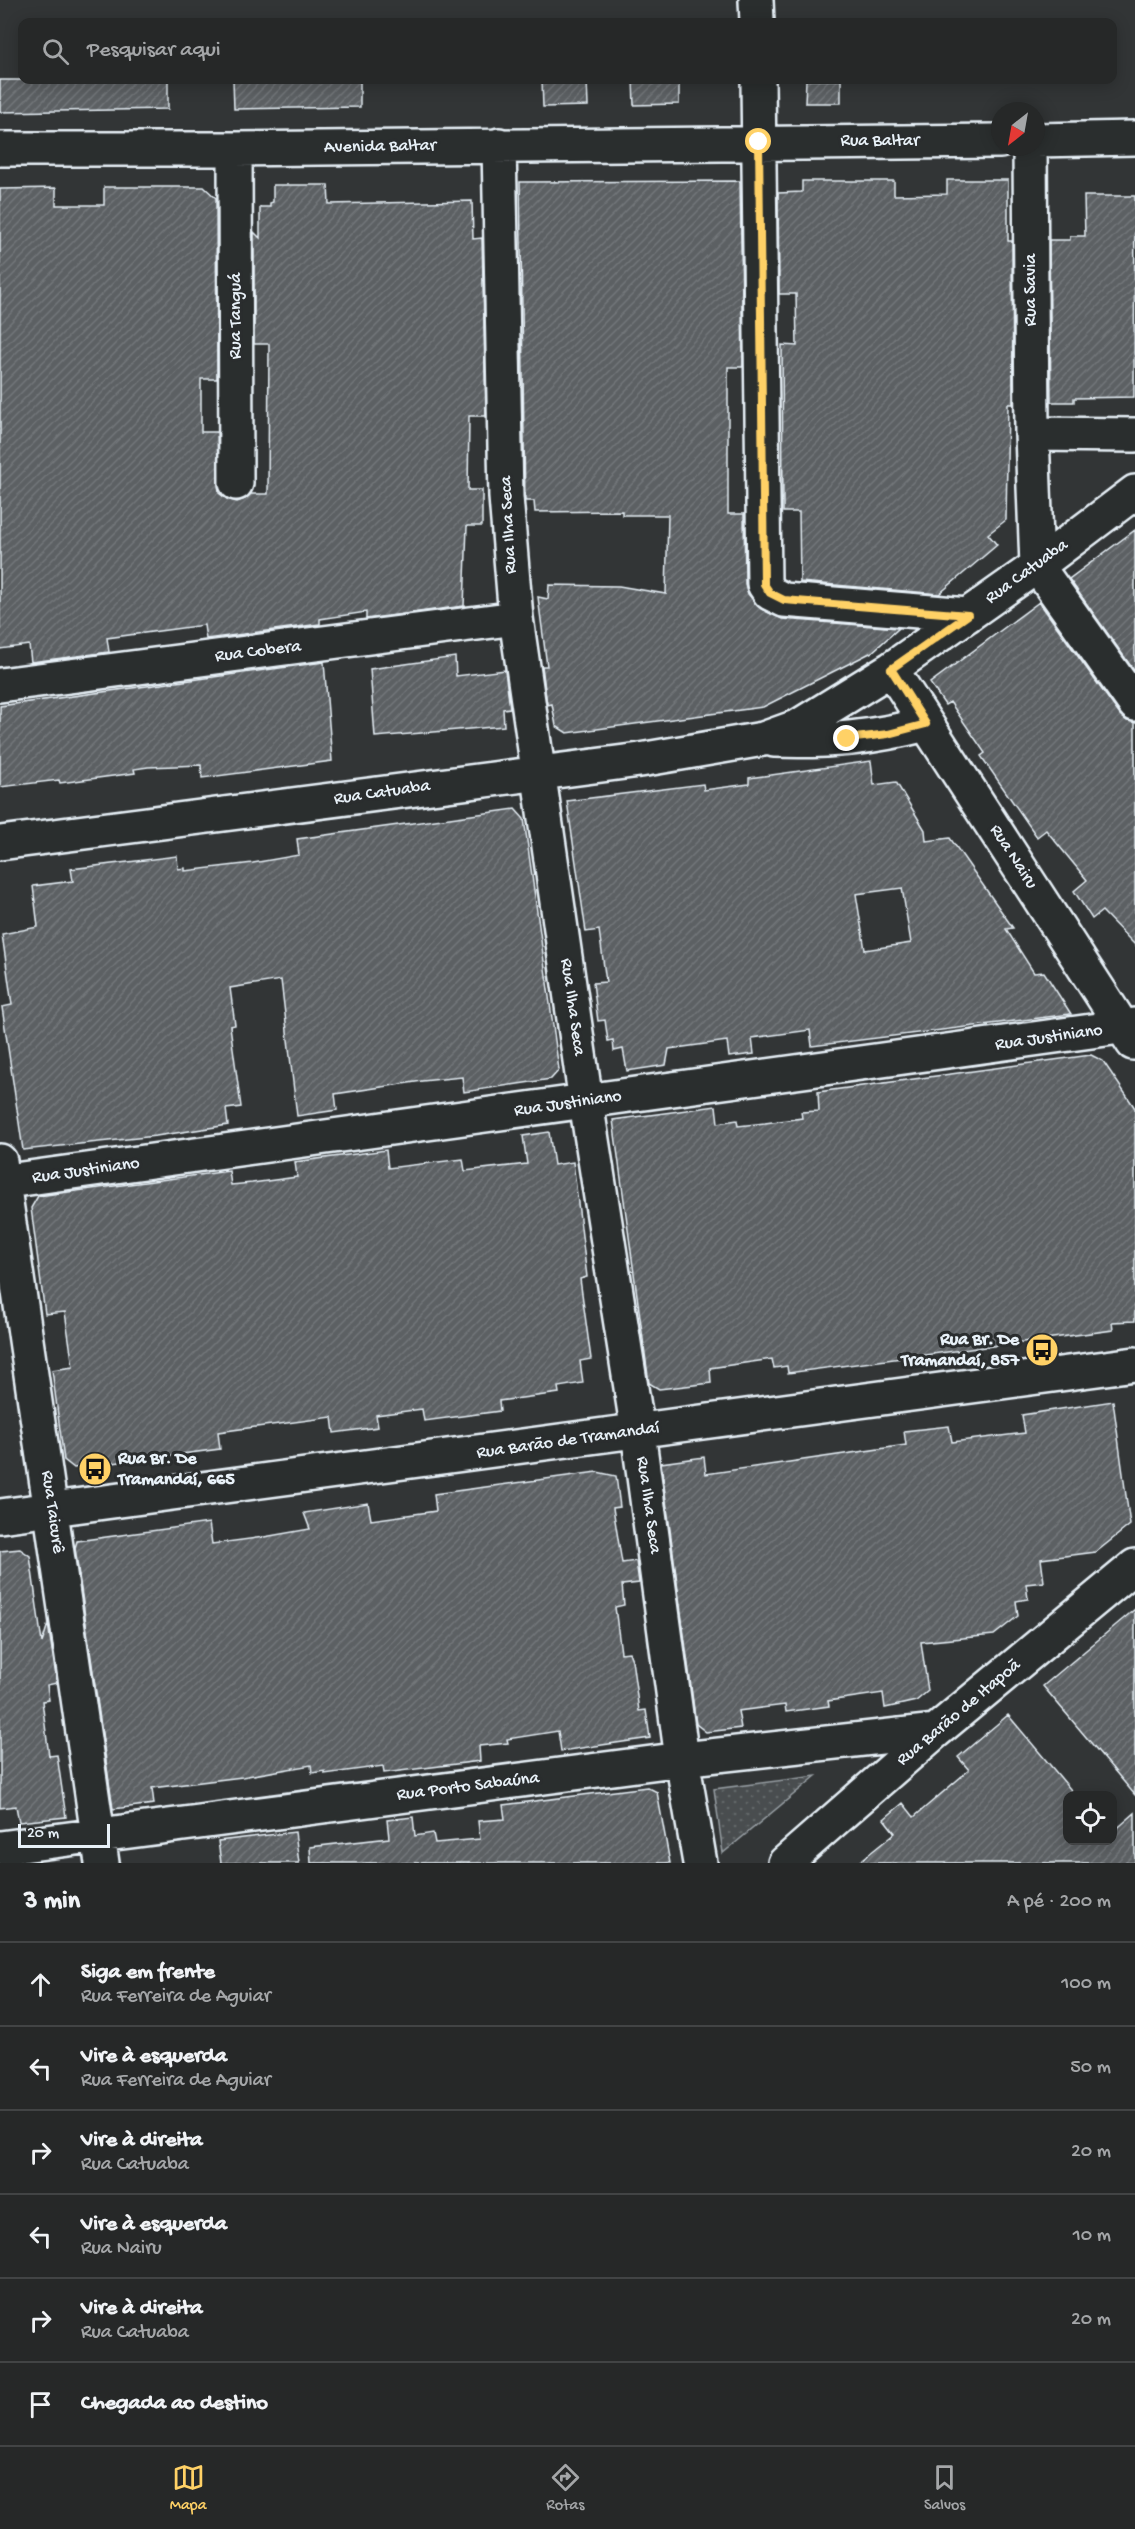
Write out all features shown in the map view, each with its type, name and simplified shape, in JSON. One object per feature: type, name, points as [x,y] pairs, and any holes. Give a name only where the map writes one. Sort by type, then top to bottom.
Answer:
[{"type":"street","points":[[756,0],[757,18]]},
{"type":"street","points":[[758,84],[764,584],[770,593],[784,600],[968,615]]},
{"type":"street","points":[[1045,140],[1135,138]]},
{"type":"street","name":"Rua Baltar","points":[[759,142],[991,141]]},
{"type":"street","name":"Avenida Baltar","points":[[0,149],[235,149],[759,142]]},
{"type":"street","name":"Rua Ilha Seca","points":[[499,145],[506,497],[516,618],[586,1102],[638,1432],[682,1759],[700,1863]]},
{"type":"street","name":"Rua Tanguá","points":[[235,149],[236,483]]},
{"type":"street","name":"Rua Savia","points":[[1030,156],[1032,434],[1037,566]]},
{"type":"street","points":[[1032,434],[1135,435]]},
{"type":"street","name":"Rua Catuaba","points":[[0,843],[640,760],[763,739],[799,726],[891,669],[1037,566],[1135,492]]},
{"type":"street","points":[[1037,566],[1135,704]]},
{"type":"street","name":"Rua Cobera","points":[[0,685],[516,618]]},
{"type":"street","name":"Rua Nairu","points":[[891,669],[1131,1033]]},
{"type":"street","name":"Rua Catuaba","points":[[763,739],[822,742],[888,734],[926,724]]},
{"type":"street","name":"Rua Justiniano","points":[[1,1175],[1131,1033]]},
{"type":"street","name":"Rua Taicurê","points":[[1,1175],[52,1509],[100,1849]]},
{"type":"street","name":"Rua Barão de Tramandaí","points":[[0,1516],[1135,1364]]},
{"type":"street","name":"Rua Barão de Itapoã","points":[[785,1863],[936,1731],[1135,1566]]},
{"type":"street","name":"Rua Porto Sabaúna","points":[[0,1848],[100,1849],[682,1759],[936,1731]]},
{"type":"shaded area","points":[[816,1776],[723,1853],[714,1789]]},
{"type":"building","points":[[0,80],[18,80],[18,84],[168,84],[168,109],[0,112]]},
{"type":"building","points":[[233,84],[360,84],[360,107],[234,109]]},
{"type":"building","points":[[542,84],[587,84],[588,106],[543,107]]},
{"type":"building","points":[[633,84],[679,84],[679,104],[634,105]]},
{"type":"building","points":[[806,84],[841,84],[841,103],[805,103]]},
{"type":"building","points":[[947,180],[1008,180],[1008,241],[1012,241],[1013,404],[1008,404],[1006,520],[988,534],[997,545],[939,594],[800,582],[799,512],[783,512],[782,345],[797,346],[796,294],[779,294],[778,193],[802,192],[802,181],[894,181],[894,195],[947,194]]},
{"type":"building","points":[[740,181],[743,367],[728,367],[728,514],[744,514],[745,584],[748,594],[761,609],[782,619],[899,628],[872,652],[763,707],[567,733],[556,726],[552,704],[547,705],[542,666],[547,666],[538,597],[548,599],[549,585],[619,586],[666,594],[668,515],[622,515],[622,511],[535,512],[534,501],[525,501],[520,182]]},
{"type":"building","points":[[273,185],[328,185],[329,204],[472,201],[473,239],[482,238],[486,416],[469,416],[468,490],[482,490],[482,526],[467,526],[464,606],[366,619],[366,612],[320,619],[320,624],[206,639],[204,625],[107,638],[109,652],[31,662],[29,645],[0,649],[0,189],[56,188],[56,205],[104,205],[104,187],[204,187],[216,198],[217,379],[201,379],[201,432],[217,432],[219,493],[237,502],[251,494],[268,494],[269,344],[254,344],[254,232],[260,238],[260,207],[270,207],[270,203],[273,202]]},
{"type":"building","points":[[1084,196],[1135,196],[1134,397],[1074,398],[1074,402],[1051,402],[1049,240],[1070,240],[1070,236],[1085,236]]},
{"type":"building","points":[[1135,530],[1135,672],[1069,579]]},
{"type":"building","points":[[1039,602],[1120,715],[1127,721],[1135,722],[1135,945],[1102,911],[1092,919],[1074,891],[1087,880],[1046,830],[1037,837],[981,756],[985,753],[950,702],[945,705],[930,683]]},
{"type":"building","points":[[455,657],[456,676],[505,670],[510,708],[503,709],[504,726],[375,737],[370,669]]},
{"type":"building","points":[[324,662],[332,761],[202,778],[201,765],[148,767],[134,769],[135,773],[60,783],[59,780],[0,787],[0,706]]},
{"type":"building","points":[[871,761],[874,785],[896,782],[925,830],[926,841],[950,838],[1013,928],[1006,929],[1034,973],[1044,972],[1071,1014],[812,1046],[810,1030],[752,1038],[754,1054],[729,1057],[727,1041],[669,1049],[666,1065],[627,1071],[623,1049],[614,1051],[613,1040],[608,1041],[605,1020],[598,1021],[593,983],[606,982],[599,930],[586,932],[567,801],[703,784],[704,790],[749,784],[749,778]],"holes":[[[902,888],[911,943],[865,950],[856,894]]]},
{"type":"building","points":[[515,809],[524,819],[559,1070],[551,1079],[464,1092],[462,1077],[422,1081],[335,1094],[337,1110],[297,1116],[281,980],[230,988],[235,1025],[230,1026],[241,1107],[226,1109],[228,1125],[156,1136],[23,1150],[2,1007],[12,1005],[2,934],[38,927],[33,886],[73,881],[71,869],[177,856],[178,869],[185,868],[185,871],[253,863],[299,855],[297,839]]},
{"type":"building","points":[[1091,1055],[1103,1061],[1135,1108],[1135,1321],[1112,1322],[1113,1330],[788,1373],[787,1366],[774,1368],[772,1359],[710,1368],[711,1383],[659,1389],[649,1383],[613,1120],[716,1106],[718,1123],[737,1120],[738,1126],[802,1118],[801,1112],[819,1111],[818,1092]]},
{"type":"building","points":[[549,1132],[554,1165],[573,1162],[587,1277],[580,1279],[591,1359],[580,1361],[583,1383],[558,1387],[559,1393],[499,1401],[500,1411],[424,1421],[422,1409],[376,1415],[378,1427],[334,1433],[332,1417],[218,1432],[220,1449],[74,1468],[64,1460],[52,1370],[73,1367],[65,1312],[45,1314],[31,1208],[38,1196],[229,1171],[231,1185],[252,1183],[297,1177],[295,1162],[386,1150],[388,1168],[463,1159],[465,1171],[527,1164],[523,1136]]},
{"type":"building","points":[[1113,1401],[1130,1525],[1096,1552],[1041,1559],[1044,1582],[1026,1584],[1028,1599],[1016,1601],[1018,1616],[994,1635],[921,1642],[928,1691],[916,1701],[885,1708],[883,1693],[828,1701],[829,1706],[786,1712],[785,1705],[738,1711],[741,1728],[706,1732],[696,1724],[661,1463],[704,1457],[706,1474],[906,1445],[904,1431],[949,1426],[952,1442],[1025,1433],[1022,1415]]},
{"type":"building","points":[[597,1472],[616,1476],[620,1507],[613,1508],[622,1563],[636,1561],[639,1583],[622,1585],[624,1605],[615,1607],[621,1653],[629,1652],[632,1660],[639,1711],[646,1710],[650,1738],[561,1751],[558,1731],[507,1739],[508,1743],[479,1746],[480,1761],[384,1773],[383,1766],[325,1774],[325,1771],[312,1773],[311,1765],[242,1777],[152,1788],[154,1804],[113,1809],[75,1548],[77,1541],[209,1523],[212,1544],[310,1529],[304,1513],[368,1503],[371,1520],[436,1511],[434,1494]]},
{"type":"building","points":[[20,1549],[30,1556],[42,1643],[48,1624],[57,1683],[47,1685],[49,1700],[42,1701],[49,1756],[57,1755],[66,1817],[19,1822],[16,1806],[0,1808],[0,1551]]},
{"type":"building","points":[[1135,1609],[1135,1795],[1043,1686]]},
{"type":"building","points":[[1008,1715],[1072,1791],[1063,1791],[1063,1845],[1117,1845],[1117,1829],[1135,1813],[1135,1863],[858,1863],[895,1833],[884,1819],[903,1803],[914,1817],[969,1770],[958,1757]]},
{"type":"building","points":[[647,1787],[657,1792],[670,1863],[311,1863],[310,1847],[389,1838],[387,1820],[413,1817],[415,1836],[433,1833],[435,1843],[480,1839],[478,1821],[505,1819],[503,1805]]},
{"type":"building","points":[[295,1832],[299,1863],[221,1863],[218,1841]]},
{"type":"place","name":"Rua Br. De Tramandaí, 857","points":[[1042,1350]]},
{"type":"place","name":"Rua Br. De Tramandaí, 665","points":[[95,1469]]},
{"type":"route","points":[[759,142],[764,584],[776,598],[784,600],[968,615],[891,669],[926,724],[888,734],[847,739]]}]
